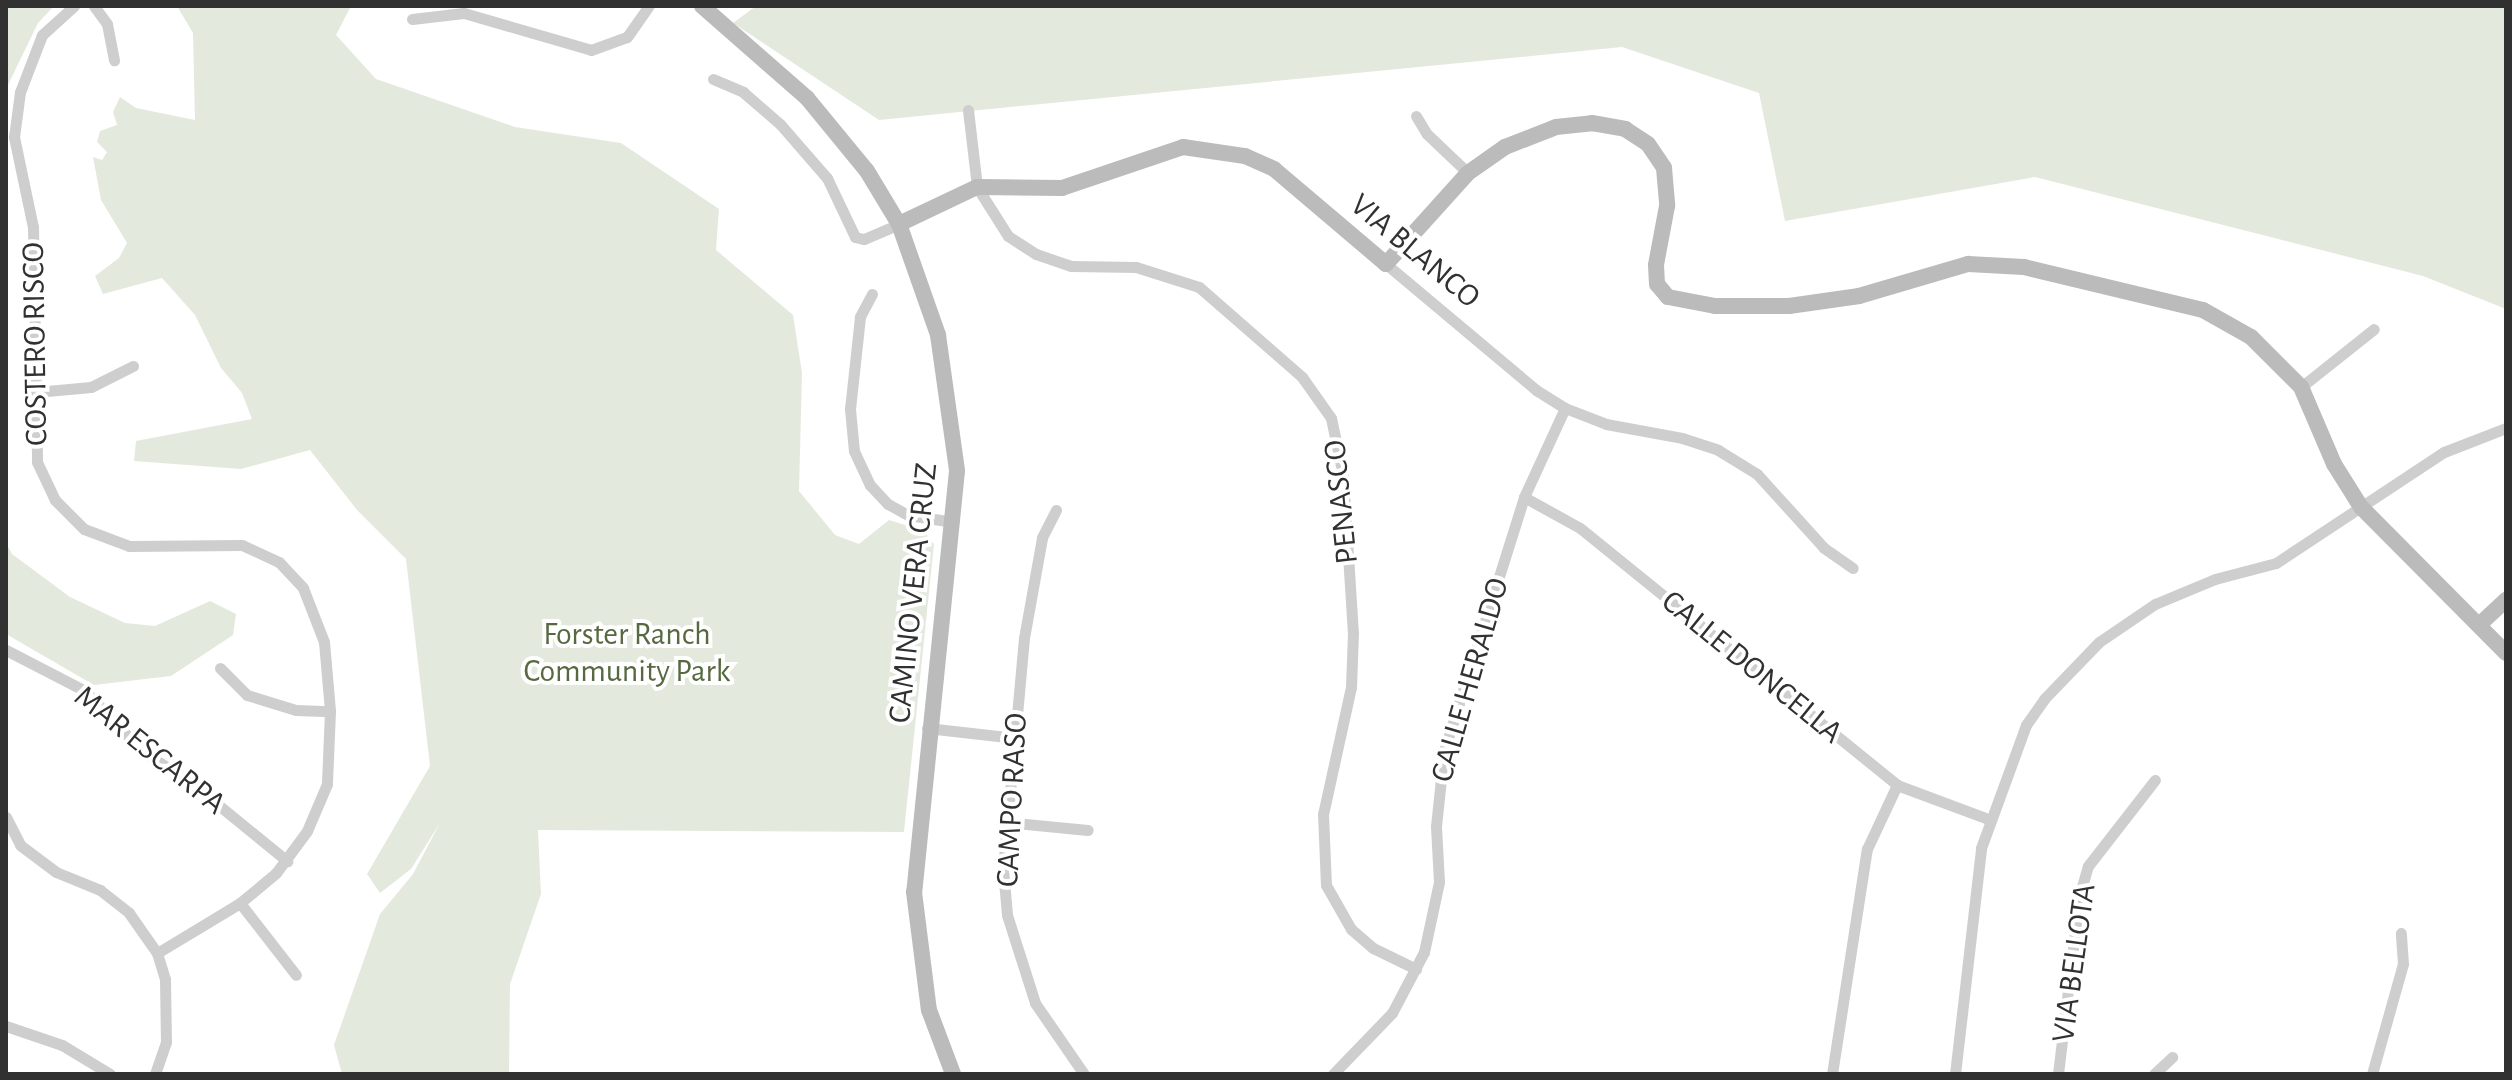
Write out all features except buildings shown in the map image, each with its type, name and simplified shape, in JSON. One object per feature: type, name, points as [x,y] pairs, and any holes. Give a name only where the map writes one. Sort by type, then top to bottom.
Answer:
[{"type":"street","name":"COSTERO RISCO","points":[[74,6],[42,35],[20,92],[14,137],[33,227],[37,462],[55,500],[84,529],[129,546],[242,545],[279,562],[303,588],[324,642],[330,711],[327,784],[307,831],[287,861],[240,903],[157,953]]},
{"type":"street","points":[[94,6],[107,24],[114,60]]},
{"type":"street","points":[[412,19],[464,13],[591,50],[627,37],[649,6]]},
{"type":"street","name":"CAMINO VERA CRUZ","points":[[702,6],[807,98],[867,171],[899,224],[938,335],[951,403],[957,471],[927,728],[914,892],[918,951],[929,1010],[953,1074]]},
{"type":"street","points":[[713,79],[743,92],[789,135],[827,178],[855,237],[864,239],[899,224]]},
{"type":"street","name":"PENASCO","points":[[968,110],[977,187],[1000,228],[1036,254],[1071,266],[1136,267],[1199,287],[1302,377],[1331,418],[1343,475],[1353,633],[1351,687],[1323,814],[1326,885],[1351,929],[1373,948],[1416,969]]},
{"type":"street","points":[[1416,116],[1427,134],[1468,173]]},
{"type":"street","points":[[1386,264],[1468,173],[1505,147],[1556,127],[1592,123],[1625,129],[1648,144],[1664,168],[1667,206],[1656,265],[1657,284],[1668,297],[1715,306],[1789,306],[1859,296],[1968,264],[2024,267],[2203,310],[2251,337],[2301,387],[2334,464],[2361,507],[2506,653]]},
{"type":"street","name":"VIA BLANCO","points":[[899,224],[977,187],[1062,188],[1183,147],[1245,156],[1274,169],[1536,390],[1565,408],[1606,424],[1718,450],[1757,474],[1824,548],[1853,568]]},
{"type":"street","points":[[872,294],[860,317],[850,409],[854,451],[870,485],[888,504],[908,515],[953,522]]},
{"type":"street","points":[[2301,387],[2374,329]]},
{"type":"street","points":[[36,392],[91,387],[133,366]]},
{"type":"street","name":"CALLE HERALDO","points":[[1333,1074],[1392,1013],[1416,969],[1435,912],[1436,826],[1444,751],[1524,497],[1565,408]]},
{"type":"street","points":[[1955,1074],[1988,819],[2026,725],[2067,673],[2099,642],[2155,604],[2215,579],[2276,563],[2444,452],[2506,428]]},
{"type":"street","name":"CALLE DONCELLA","points":[[1524,497],[1580,528],[1897,785],[1988,819]]},
{"type":"street","name":"CAMPO RASO","points":[[1056,510],[1042,538],[1037,566],[1015,738],[1003,869],[1018,961],[1035,1003],[1084,1074]]},
{"type":"street","points":[[2479,625],[2506,600]]},
{"type":"street","name":"MAR ESCARPA","points":[[6,650],[85,691],[143,752],[189,781],[287,861]]},
{"type":"street","points":[[220,668],[247,695],[296,710],[330,711]]},
{"type":"street","points":[[927,728],[1015,738]]},
{"type":"street","name":"VIA BELLOTA","points":[[2058,1074],[2079,897],[2088,866],[2155,780]]},
{"type":"street","points":[[1832,1074],[1867,849],[1897,785]]},
{"type":"street","points":[[6,817],[20,845],[56,872],[100,890],[129,913],[157,953],[165,979],[166,1042],[155,1074]]},
{"type":"street","points":[[1006,822],[1088,830]]},
{"type":"street","points":[[240,903],[296,975]]},
{"type":"street","points":[[2372,1074],[2403,964],[2401,933]]},
{"type":"street","points":[[6,1026],[62,1045],[110,1074]]},
{"type":"street","points":[[2154,1074],[2172,1057]]},
{"type":"green space","points":[[6,6],[54,6],[38,23],[6,89]]},
{"type":"green space","name":"Forster Ranch Community Park","points":[[177,6],[351,6],[336,35],[376,79],[515,127],[621,143],[719,209],[716,250],[793,315],[802,373],[799,491],[835,535],[859,544],[889,520],[924,531],[934,544],[904,832],[538,830],[541,894],[510,984],[509,1074],[342,1074],[334,1045],[380,914],[413,874],[440,823],[411,869],[380,893],[367,874],[430,766],[406,559],[357,510],[310,450],[241,469],[134,461],[136,441],[252,419],[242,393],[221,368],[195,315],[162,278],[103,294],[95,276],[119,258],[127,243],[101,200],[93,157],[102,160],[107,152],[97,142],[100,131],[117,125],[113,112],[120,97],[136,108],[195,120],[193,33]]},
{"type":"green space","points":[[756,6],[2506,6],[2506,309],[2423,276],[2035,177],[1785,221],[1759,93],[1622,47],[879,120],[733,23]]},
{"type":"green space","points":[[6,543],[12,554],[70,597],[125,623],[155,626],[210,601],[236,614],[233,635],[171,676],[94,685],[6,634]]}]
